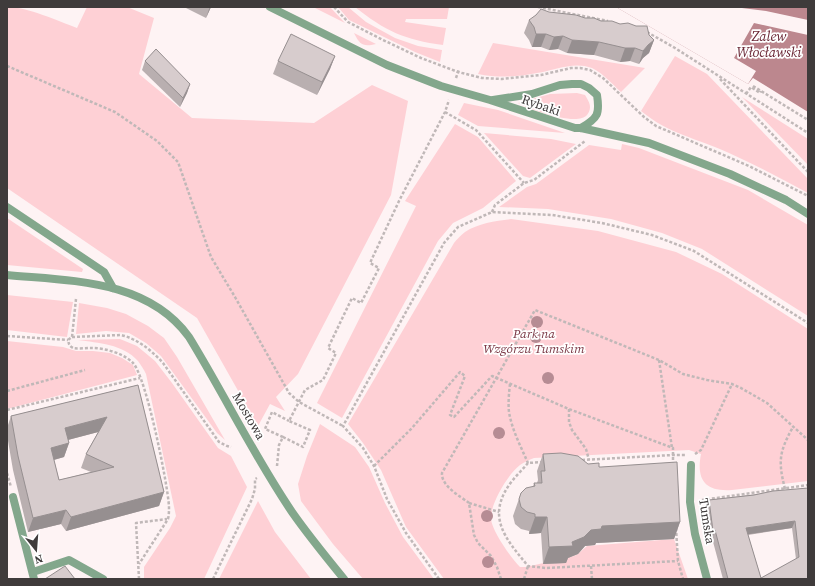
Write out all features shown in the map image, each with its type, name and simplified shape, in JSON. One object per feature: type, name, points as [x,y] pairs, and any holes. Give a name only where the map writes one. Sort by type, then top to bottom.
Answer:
[{"type":"street","name":"Rybaki","points":[[270,7],[387,65],[441,86],[490,100],[552,122],[649,143],[730,174],[786,200],[808,214]]},
{"type":"street","points":[[490,100],[532,94],[560,85],[581,84],[589,88],[597,95],[599,105],[598,114],[593,121],[581,128]]},
{"type":"street","points":[[7,206],[104,272],[113,288]]},
{"type":"street","name":"Mostowa","points":[[7,275],[85,282],[113,288],[144,300],[167,314],[184,330],[205,363],[267,472],[292,512],[320,551],[344,579]]},
{"type":"street","name":"Tumska","points":[[691,465],[690,502],[695,534],[708,579]]},
{"type":"street","points":[[13,497],[34,576],[69,560],[103,579]]},
{"type":"path","points":[[538,7],[613,22]]},
{"type":"path","points":[[643,31],[656,37],[808,133]]},
{"type":"path","points":[[7,66],[115,112],[157,141],[178,162],[211,257],[289,393],[299,402],[343,426],[363,448],[374,466],[387,499],[406,532],[439,579]]},
{"type":"path","points":[[718,76],[808,172]]},
{"type":"path","points":[[753,86],[808,122]]},
{"type":"path","points":[[746,94],[751,87],[760,93],[761,91]]},
{"type":"path","points":[[290,420],[305,390],[323,380],[336,353],[328,348],[352,298],[361,302],[379,268],[370,263],[399,201],[445,112],[476,130],[524,183]]},
{"type":"path","points":[[492,212],[495,205],[524,183],[534,180],[585,141]]},
{"type":"path","points":[[787,184],[808,196]]},
{"type":"path","points":[[343,426],[444,243],[458,227],[492,212],[552,215],[602,223],[652,235],[694,251],[808,322]]},
{"type":"path","points":[[72,337],[76,299]]},
{"type":"path","points":[[499,512],[469,503],[446,484],[442,478],[442,473],[535,310],[659,360],[683,374],[732,384],[752,393],[767,403],[808,440]]},
{"type":"path","points":[[7,336],[68,340],[72,337],[121,335],[129,337],[140,343],[163,363],[219,442],[231,447]]},
{"type":"path","points":[[68,340],[69,345],[72,348],[109,350],[122,355],[135,365],[140,378],[157,440],[169,508],[168,519],[139,564]]},
{"type":"path","points":[[659,360],[673,448],[674,469]]},
{"type":"path","points":[[7,391],[85,370]]},
{"type":"path","points":[[374,466],[412,428],[460,372],[465,376],[450,415],[454,417],[492,376],[569,409],[673,448]]},
{"type":"path","points":[[7,410],[140,378]]},
{"type":"path","points":[[510,384],[508,397],[509,413],[528,463]]},
{"type":"path","points":[[581,460],[673,455],[692,456],[701,450],[732,384]]},
{"type":"path","points":[[569,409],[569,422],[572,430],[586,449],[589,460]]},
{"type":"path","points":[[272,412],[310,430],[303,447],[283,437],[265,429],[272,412]]},
{"type":"path","points":[[785,489],[781,473],[780,458],[782,449],[793,427]]},
{"type":"path","points":[[279,445],[283,437]]},
{"type":"path","points":[[544,462],[528,463],[511,482],[502,498],[499,512],[500,524],[507,539],[528,566],[546,568],[678,561]]},
{"type":"path","points":[[254,471],[261,483]]},
{"type":"path","points":[[690,502],[808,485]]},
{"type":"path","points":[[469,503],[474,535],[478,543],[492,556],[501,579]]},
{"type":"path","points":[[213,579],[245,512]]},
{"type":"path","points":[[138,579],[139,564],[136,523],[168,519]]},
{"type":"path","points":[[676,525],[678,561],[683,579]]},
{"type":"path","points":[[524,579],[528,566]]},
{"type":"path","points":[[591,566],[592,579]]},
{"type":"green space","points":[[7,7],[24,9],[77,28],[87,7],[127,7],[154,18],[139,74],[192,118],[314,123],[372,85],[408,101],[391,195],[298,374],[276,397],[285,411],[270,404],[258,426],[197,318],[7,188]]},
{"type":"green space","points":[[313,7],[330,7],[345,23]]},
{"type":"green space","points":[[338,7],[348,7],[366,22],[395,38],[418,46],[442,50],[440,62],[415,52],[349,20]]},
{"type":"green space","points":[[355,7],[449,7],[447,19],[406,19],[405,22],[446,28],[443,45],[417,40],[396,33],[376,22]]},
{"type":"green space","points":[[354,33],[376,44],[365,45],[360,43]]},
{"type":"green space","points":[[493,43],[645,68],[621,92],[600,73],[592,68],[578,65],[515,76],[478,74]]},
{"type":"green space","points":[[675,56],[707,74],[808,179],[808,193],[739,158],[672,130],[651,119],[641,111]]},
{"type":"green space","points":[[577,93],[585,95],[590,105],[589,112],[582,118],[574,119],[553,116],[518,103],[550,94]]},
{"type":"green space","points":[[742,97],[808,139],[808,165]]},
{"type":"green space","points":[[464,103],[498,110],[565,133],[478,126],[458,115]]},
{"type":"green space","points":[[455,124],[478,137],[516,181],[483,208],[453,223],[438,241],[342,418],[317,403],[416,206],[405,201]]},
{"type":"green space","points":[[484,133],[551,139],[576,144],[530,178],[523,176]]},
{"type":"green space","points":[[622,144],[639,148],[748,190],[808,225],[808,316],[702,249],[662,233],[611,219],[548,209],[499,207],[527,187],[536,184],[589,145],[621,150]]},
{"type":"green space","points":[[7,218],[83,269],[82,272],[7,265]]},
{"type":"green space","name":"Park na Wzgórzu Tumskim","points":[[511,219],[598,231],[676,252],[722,274],[808,329],[808,481],[732,490],[715,489],[704,482],[701,477],[701,454],[689,450],[534,458],[515,469],[505,482],[493,506],[491,513],[492,524],[507,551],[520,567],[574,556],[587,546],[674,539],[688,579],[444,579],[406,527],[381,470],[348,424],[455,242],[465,232],[476,226]]},
{"type":"green space","points":[[7,295],[73,302],[67,337],[7,330]]},
{"type":"green space","points":[[79,303],[107,308],[126,314],[148,326],[164,338],[177,357],[225,440],[217,433],[161,356],[146,343],[129,333],[106,331],[76,334]]},
{"type":"green space","points":[[120,339],[137,346],[155,361],[218,448],[231,456],[247,487],[204,579],[144,579],[144,567],[170,528],[176,516],[146,374],[138,361],[125,351],[102,343],[78,340]]},
{"type":"green space","points":[[7,341],[63,347],[76,351],[110,353],[133,365],[137,375],[7,409]]},
{"type":"green space","points":[[320,424],[355,447],[369,467],[385,503],[403,537],[434,579],[363,579],[333,544],[301,501],[298,484]]},
{"type":"green space","points":[[258,501],[275,532],[311,579],[219,579]]},
{"type":"water","name":"Zalew Włocławski","points":[[616,7],[808,7],[808,112],[753,78],[748,84]]},
{"type":"pier","points":[[616,7],[734,7],[766,11],[808,20],[808,35],[754,23],[734,58],[756,71],[748,84]]},
{"type":"building","points":[[541,9],[549,12],[594,18],[601,21],[647,26],[649,35],[654,40],[643,51],[635,48],[625,48],[599,42],[572,40],[563,36],[554,37],[546,34],[536,34],[534,27],[529,20]]},
{"type":"building","points":[[291,34],[335,56],[322,82],[278,61]]},
{"type":"building","points":[[156,49],[190,84],[183,98],[145,61]]},
{"type":"building","points":[[138,385],[164,492],[71,517],[66,510],[33,518],[18,456],[11,416]],"holes":[[[107,417],[86,454],[114,467],[59,480],[51,448],[69,443],[65,428]]]},
{"type":"building","points":[[561,453],[578,456],[588,464],[599,463],[599,467],[677,462],[680,522],[602,526],[601,529],[591,530],[584,537],[572,542],[573,546],[549,547],[547,517],[535,517],[535,514],[527,512],[521,507],[519,499],[521,493],[526,488],[535,486],[534,483],[542,483],[541,471],[545,471],[543,454]]},
{"type":"building","points":[[808,488],[808,578],[728,579],[715,530],[713,531],[709,500],[754,495],[773,491]],"holes":[[[795,521],[799,557],[761,578],[746,528]]]},
{"type":"building","points":[[65,566],[75,579],[45,579]]}]
